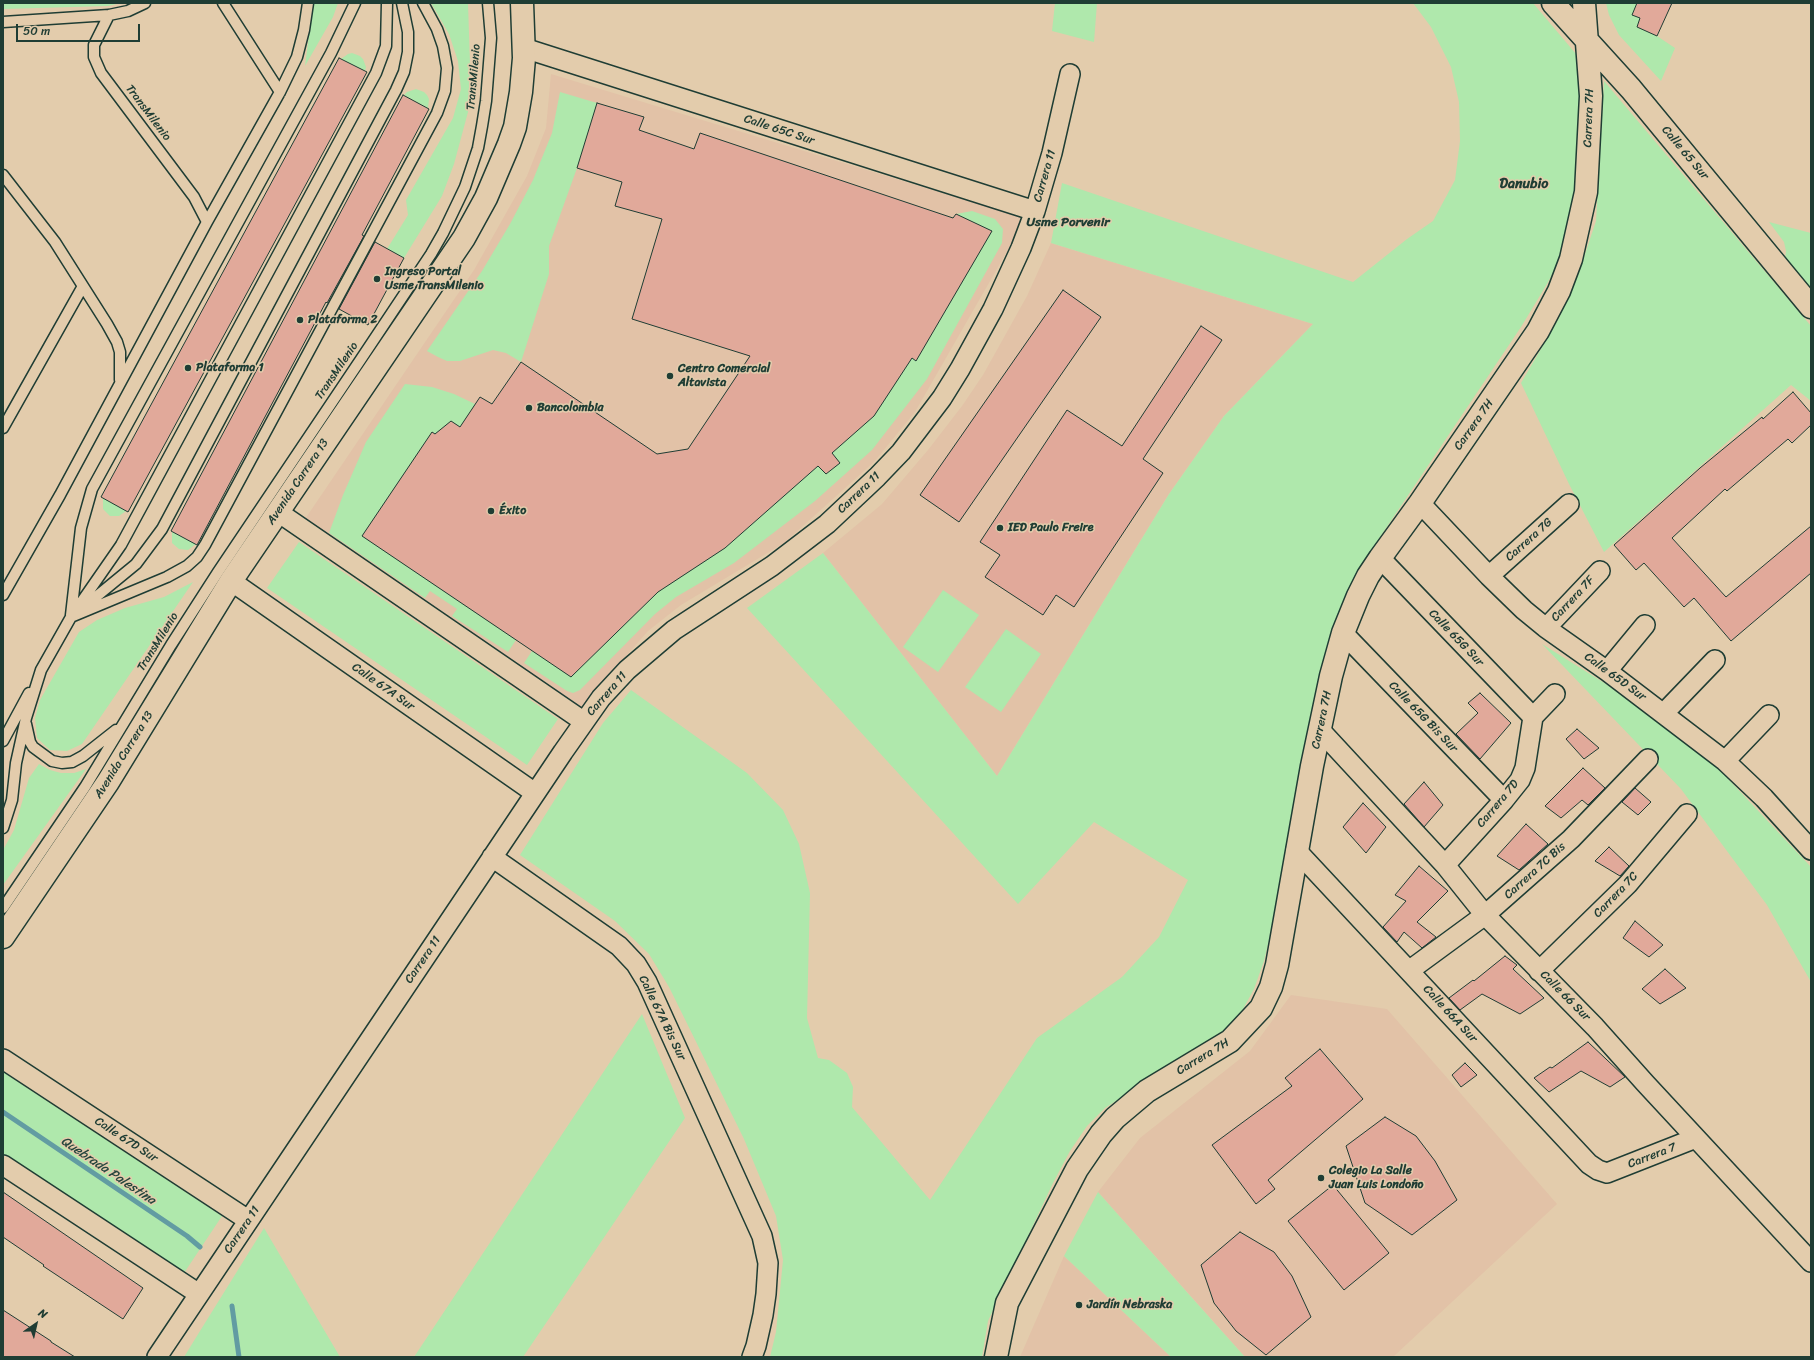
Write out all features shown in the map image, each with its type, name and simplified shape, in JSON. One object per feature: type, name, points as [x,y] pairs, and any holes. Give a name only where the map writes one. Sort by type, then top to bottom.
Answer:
[{"type":"street","name":"Avenida Carrera 13","points":[[3,937],[108,782],[230,581],[464,238],[486,198],[502,163],[515,127],[521,92],[524,48],[522,3]]},
{"type":"street","name":"Calle 65 Sur","points":[[1553,3],[1644,104],[1811,307]]},
{"type":"street","name":"Carrera 7H","points":[[996,1357],[1007,1304],[1077,1169],[1101,1134],[1115,1118],[1147,1091],[1230,1041],[1261,1008],[1271,987],[1277,965],[1296,850],[1320,730],[1331,676],[1343,633],[1368,576],[1538,332],[1567,270],[1578,233],[1586,192],[1591,96],[1584,3]]},
{"type":"street","name":"Calle 65C Sur","points":[[524,48],[1034,211]]},
{"type":"street","name":"Carrera 11","points":[[157,1357],[583,721],[601,698],[623,674],[674,630],[749,582],[800,546],[852,501],[901,452],[942,398],[977,340],[1008,279],[1034,211],[1053,146],[1070,74]]},
{"type":"street","name":"Calle 65D Sur","points":[[1420,503],[1489,576],[1546,628],[1664,713],[1725,761],[1764,798],[1811,850]]},
{"type":"street","name":"Carrera 7G","points":[[1489,576],[1569,504]]},
{"type":"street","points":[[278,512],[583,721]]},
{"type":"street","name":"Calle 65G Sur","points":[[1380,558],[1533,718]]},
{"type":"street","name":"Carrera 7F","points":[[1546,628],[1600,570]]},
{"type":"street","name":"Calle 67A Sur","points":[[230,581],[535,793]]},
{"type":"street","points":[[1607,671],[1645,626]]},
{"type":"street","name":"Calle 65G Bis Sur","points":[[1343,633],[1504,800]]},
{"type":"street","points":[[1664,713],[1715,660]]},
{"type":"street","points":[[1533,718],[1555,694]]},
{"type":"street","points":[[1725,761],[1769,715]]},
{"type":"street","name":"Carrera 7D","points":[[1445,865],[1504,800],[1520,780],[1525,768],[1533,718]]},
{"type":"street","name":"Calle 66 Sur","points":[[1320,730],[1445,865],[1485,915],[1595,1027],[1811,1262]]},
{"type":"street","name":"Carrera 7C Bis","points":[[1410,970],[1485,915],[1571,839],[1648,758]]},
{"type":"street","name":"Carrera 7C","points":[[1539,971],[1628,884],[1687,814]]},
{"type":"street","name":"Calle 66A Sur","points":[[1296,850],[1410,970],[1589,1164],[1598,1170],[1607,1173]]},
{"type":"street","name":"Calle 67A Bis Sur","points":[[492,857],[619,946],[636,964],[647,982],[762,1236],[768,1263],[766,1294],[763,1315],[752,1357]]},
{"type":"street","name":"Calle 67D Sur","points":[[3,1059],[248,1220]]},
{"type":"street","name":"Carrera 7","points":[[1607,1173],[1696,1138]]},
{"type":"street","points":[[3,1165],[199,1294]]},
{"type":"lane","points":[[3,22],[108,16],[128,11],[145,3]]},
{"type":"lane","points":[[223,3],[280,92]]},
{"type":"lane","points":[[4,592],[60,495],[207,222],[280,92],[297,57],[304,30],[308,3]]},
{"type":"lane","name":"TransMilenio","points":[[71,617],[81,528],[92,489],[331,53],[355,3]]},
{"type":"lane","name":"TransMilenio","points":[[3,741],[71,617],[121,545],[376,74],[386,46],[387,3]]},
{"type":"lane","name":"TransMilenio","points":[[71,617],[136,564],[162,529],[396,90],[404,72],[408,52],[408,32],[402,3]]},
{"type":"lane","points":[[71,617],[167,577],[197,557],[205,545],[437,114],[445,91],[447,68],[443,46],[437,29],[423,3]]},
{"type":"lane","name":"TransMilenio","points":[[3,908],[85,787],[218,572],[431,254],[450,220],[472,168],[482,126],[486,101],[491,38],[488,3]]},
{"type":"lane","name":"TransMilenio","points":[[108,16],[94,45],[94,57],[101,73],[194,197],[207,222]]},
{"type":"lane","points":[[3,174],[55,242],[117,342],[120,352],[120,384]]},
{"type":"lane","points":[[3,428],[83,286]]},
{"type":"lane","name":"TransMilenio","points":[[3,828],[12,800],[16,763],[26,718],[42,670]]},
{"type":"lane","name":"TransMilenio","points":[[26,718],[30,742],[33,748],[52,761],[62,763],[72,762],[83,756],[165,690]]},
{"type":"shaded area","name":"Centro Comercial Altavista","points":[[551,74],[1021,217],[1017,234],[915,412],[874,462],[784,543],[681,605],[648,631],[578,711],[303,522],[474,270],[527,176],[546,128]]},
{"type":"shaded area","name":"IED Paulo Freire","points":[[1051,243],[1313,324],[1224,416],[1169,494],[997,776],[823,553],[882,504],[928,450],[962,406],[983,375],[1027,296]]},
{"type":"shaded area","name":"Colegio La Salle Juan Luis Londoño","points":[[1291,995],[1387,1009],[1557,1204],[1393,1357],[1245,1357],[1098,1192],[1140,1138],[1250,1051]]},
{"type":"shaded area","name":"Jardín Nebraska","points":[[1064,1256],[1171,1357],[1020,1357]]},
{"type":"green space","points":[[3,3],[121,3],[108,6],[3,9]]},
{"type":"green space","points":[[313,3],[338,3],[333,17],[305,66]]},
{"type":"green space","points":[[431,3],[468,3],[470,64],[468,112],[454,164],[442,196],[404,258],[387,249],[408,215],[406,200],[453,118],[461,89],[458,61],[449,34]]},
{"type":"green space","points":[[1055,3],[1097,3],[1094,42],[1052,31]]},
{"type":"green space","points":[[1413,3],[1533,3],[1576,54],[1583,118],[1582,174],[1564,252],[1547,284],[1521,327],[1366,558],[1347,598],[1317,698],[1272,928],[1264,961],[1254,989],[1242,1011],[1222,1033],[1105,1108],[1087,1126],[1070,1151],[1053,1183],[988,1321],[982,1357],[770,1357],[776,1332],[783,1260],[776,1216],[744,1139],[669,987],[649,954],[615,921],[520,855],[603,723],[631,690],[747,773],[783,810],[799,844],[810,893],[807,1018],[818,1058],[829,1060],[847,1073],[853,1087],[852,1107],[930,1200],[1037,1038],[1122,977],[1159,937],[1188,880],[1094,822],[1018,904],[747,608],[823,553],[997,776],[1169,494],[1224,416],[1313,324],[1051,243],[1062,183],[1353,282],[1407,239],[1433,221],[1455,180],[1460,141],[1459,102],[1451,67],[1431,27]]},
{"type":"green space","points":[[1606,3],[1637,3],[1633,15],[1640,18],[1637,27],[1657,36],[1675,48],[1661,81],[1619,35],[1609,15]]},
{"type":"green space","points":[[352,53],[363,59],[366,67],[365,71],[341,59]]},
{"type":"green space","points":[[1604,81],[1811,326],[1811,401],[1791,385],[1604,552],[1569,484],[1521,383],[1559,318],[1581,266],[1596,221]]},
{"type":"green space","points":[[416,89],[427,95],[429,99],[428,108],[404,95],[407,92]]},
{"type":"green space","points":[[560,92],[597,103],[577,168],[549,246],[549,274],[521,362],[506,353],[493,350],[460,361],[447,361],[427,351],[482,271],[510,224],[533,180],[552,133]]},
{"type":"green space","points":[[972,211],[995,219],[1003,229],[1002,243],[927,379],[872,450],[815,501],[734,563],[676,597],[655,614],[580,690],[573,693],[567,691],[524,663],[532,651],[571,676],[658,592],[818,466],[826,474],[840,463],[832,453],[874,416],[912,358],[917,360],[992,231],[956,214]]},
{"type":"green space","points":[[1769,222],[1811,233],[1811,289],[1785,260],[1786,251],[1784,242]]},
{"type":"green space","points":[[405,384],[432,387],[454,394],[475,404],[460,427],[451,421],[435,434],[432,432],[362,536],[516,640],[508,652],[452,616],[457,609],[430,591],[425,598],[329,533],[343,495],[366,442]]},
{"type":"green space","points":[[103,498],[126,511],[119,516],[110,516],[103,509]]},
{"type":"green space","points":[[172,532],[196,544],[188,550],[179,549],[172,543]]},
{"type":"green space","points":[[299,542],[558,719],[527,765],[267,588]]},
{"type":"green space","points":[[193,582],[82,744],[67,751],[50,750],[37,738],[35,718],[40,700],[79,632],[97,620],[125,608],[164,597]]},
{"type":"green space","points":[[943,590],[979,615],[938,672],[903,647]]},
{"type":"green space","points":[[1006,629],[1041,654],[1001,712],[965,687]]},
{"type":"green space","points":[[1542,644],[1606,684],[1716,766],[1811,867],[1811,982],[1767,905],[1681,789]]},
{"type":"green space","points":[[39,764],[50,770],[61,773],[74,773],[86,769],[3,885],[3,850],[14,830],[29,778]]},
{"type":"green space","points":[[642,1014],[685,1118],[523,1357],[414,1357]]},
{"type":"green space","points":[[3,1072],[222,1216],[184,1273],[3,1154]]},
{"type":"green space","points":[[1098,1192],[1245,1357],[1171,1357],[1064,1256]]},
{"type":"green space","points":[[264,1228],[340,1357],[184,1357],[200,1331]]},
{"type":"building","points":[[1637,3],[1672,3],[1657,36],[1637,27],[1640,18],[1632,15]]},
{"type":"building","name":"Plataforma 1","points":[[339,58],[367,72],[128,512],[101,497]]},
{"type":"building","name":"Plataforma 2","points":[[403,95],[429,109],[362,235],[364,236],[327,303],[326,302],[197,545],[171,531]]},
{"type":"building","name":"Centro Comercial Altavista","points":[[597,103],[644,117],[639,130],[694,149],[700,133],[953,218],[956,214],[992,231],[916,361],[912,358],[874,416],[832,453],[840,463],[826,474],[818,466],[725,548],[658,592],[571,677],[362,536],[432,432],[435,434],[451,421],[460,427],[480,397],[492,404],[521,362],[657,454],[688,449],[750,356],[632,319],[662,219],[615,206],[622,182],[577,168]]},
{"type":"building","name":"Ingreso Portal Usme TransMilenio","points":[[375,242],[404,258],[368,325],[339,309]]},
{"type":"building","points":[[1063,290],[1101,317],[959,522],[920,495]]},
{"type":"building","points":[[1201,326],[1222,340],[1143,459],[1163,473],[1074,607],[1056,595],[1043,615],[985,577],[1000,555],[980,542],[1067,410],[1122,446]]},
{"type":"building","points":[[1793,392],[1811,413],[1811,425],[1792,443],[1788,439],[1727,491],[1725,489],[1672,538],[1726,597],[1811,526],[1811,573],[1731,641],[1694,598],[1684,607],[1644,563],[1636,570],[1614,545],[1700,468],[1762,417],[1763,419]]},
{"type":"building","points":[[1480,693],[1511,723],[1480,759],[1456,734],[1478,713],[1468,703]]},
{"type":"building","points":[[1577,729],[1599,748],[1584,759],[1566,739]]},
{"type":"building","points":[[1583,768],[1605,788],[1588,805],[1582,800],[1561,818],[1545,806]]},
{"type":"building","points":[[1424,782],[1443,805],[1424,827],[1404,804]]},
{"type":"building","points":[[1635,788],[1651,802],[1638,815],[1622,802]]},
{"type":"building","points":[[1363,803],[1386,827],[1366,853],[1343,827]]},
{"type":"building","points":[[1526,824],[1548,844],[1519,870],[1497,856]]},
{"type":"building","points":[[1609,847],[1629,866],[1620,876],[1595,861]]},
{"type":"building","points":[[1419,866],[1448,891],[1417,922],[1436,937],[1422,948],[1404,932],[1397,942],[1383,927],[1406,901],[1395,895]]},
{"type":"building","points":[[1635,921],[1663,945],[1649,957],[1623,938]]},
{"type":"building","points":[[1505,956],[1517,965],[1513,969],[1544,998],[1520,1014],[1482,994],[1460,1010],[1449,998],[1473,980],[1474,981]]},
{"type":"building","points":[[1665,969],[1686,988],[1660,1004],[1642,989]]},
{"type":"building","points":[[1588,1042],[1625,1077],[1610,1087],[1581,1071],[1549,1092],[1534,1078],[1550,1067],[1552,1068]]},
{"type":"building","points":[[1320,1049],[1363,1099],[1268,1180],[1275,1189],[1256,1204],[1212,1145],[1292,1086],[1285,1078]]},
{"type":"building","points":[[1465,1063],[1477,1075],[1461,1087],[1452,1075]]},
{"type":"building","points":[[1385,1117],[1416,1136],[1435,1161],[1457,1200],[1412,1235],[1365,1203],[1346,1146]]},
{"type":"building","points":[[1333,1185],[1389,1253],[1344,1290],[1288,1221]]},
{"type":"building","points":[[3,1192],[143,1288],[123,1319],[43,1266],[44,1265],[3,1237]]},
{"type":"building","points":[[1240,1232],[1274,1252],[1292,1276],[1311,1317],[1266,1355],[1236,1331],[1214,1303],[1201,1265]]},
{"type":"building","points":[[3,1310],[51,1342],[75,1357],[3,1357]]},
{"type":"waterway","name":"Quebrada Palestina","points":[[3,1112],[187,1236],[200,1247]]},
{"type":"waterway","name":"Quebrada Palestina","points":[[232,1306],[239,1357]]},
{"type":"place","name":"Ingreso Portal Usme TransMilenio","points":[[377,279]]},
{"type":"place","name":"Plataforma 2","points":[[300,320]]},
{"type":"place","name":"Plataforma 1","points":[[188,368]]},
{"type":"place","name":"Centro Comercial Altavista","points":[[670,376]]},
{"type":"place","name":"Bancolombia","points":[[529,408]]},
{"type":"place","name":"Éxito","points":[[491,511]]},
{"type":"place","name":"IED Paulo Freire","points":[[1000,528]]},
{"type":"place","name":"Colegio La Salle Juan Luis Londoño","points":[[1321,1178]]},
{"type":"place","name":"Jardín Nebraska","points":[[1079,1305]]},
{"type":"district","name":"Danubio","points":[[1524,184]]},
{"type":"district","name":"Usme Porvenir","points":[[1068,223]]}]
